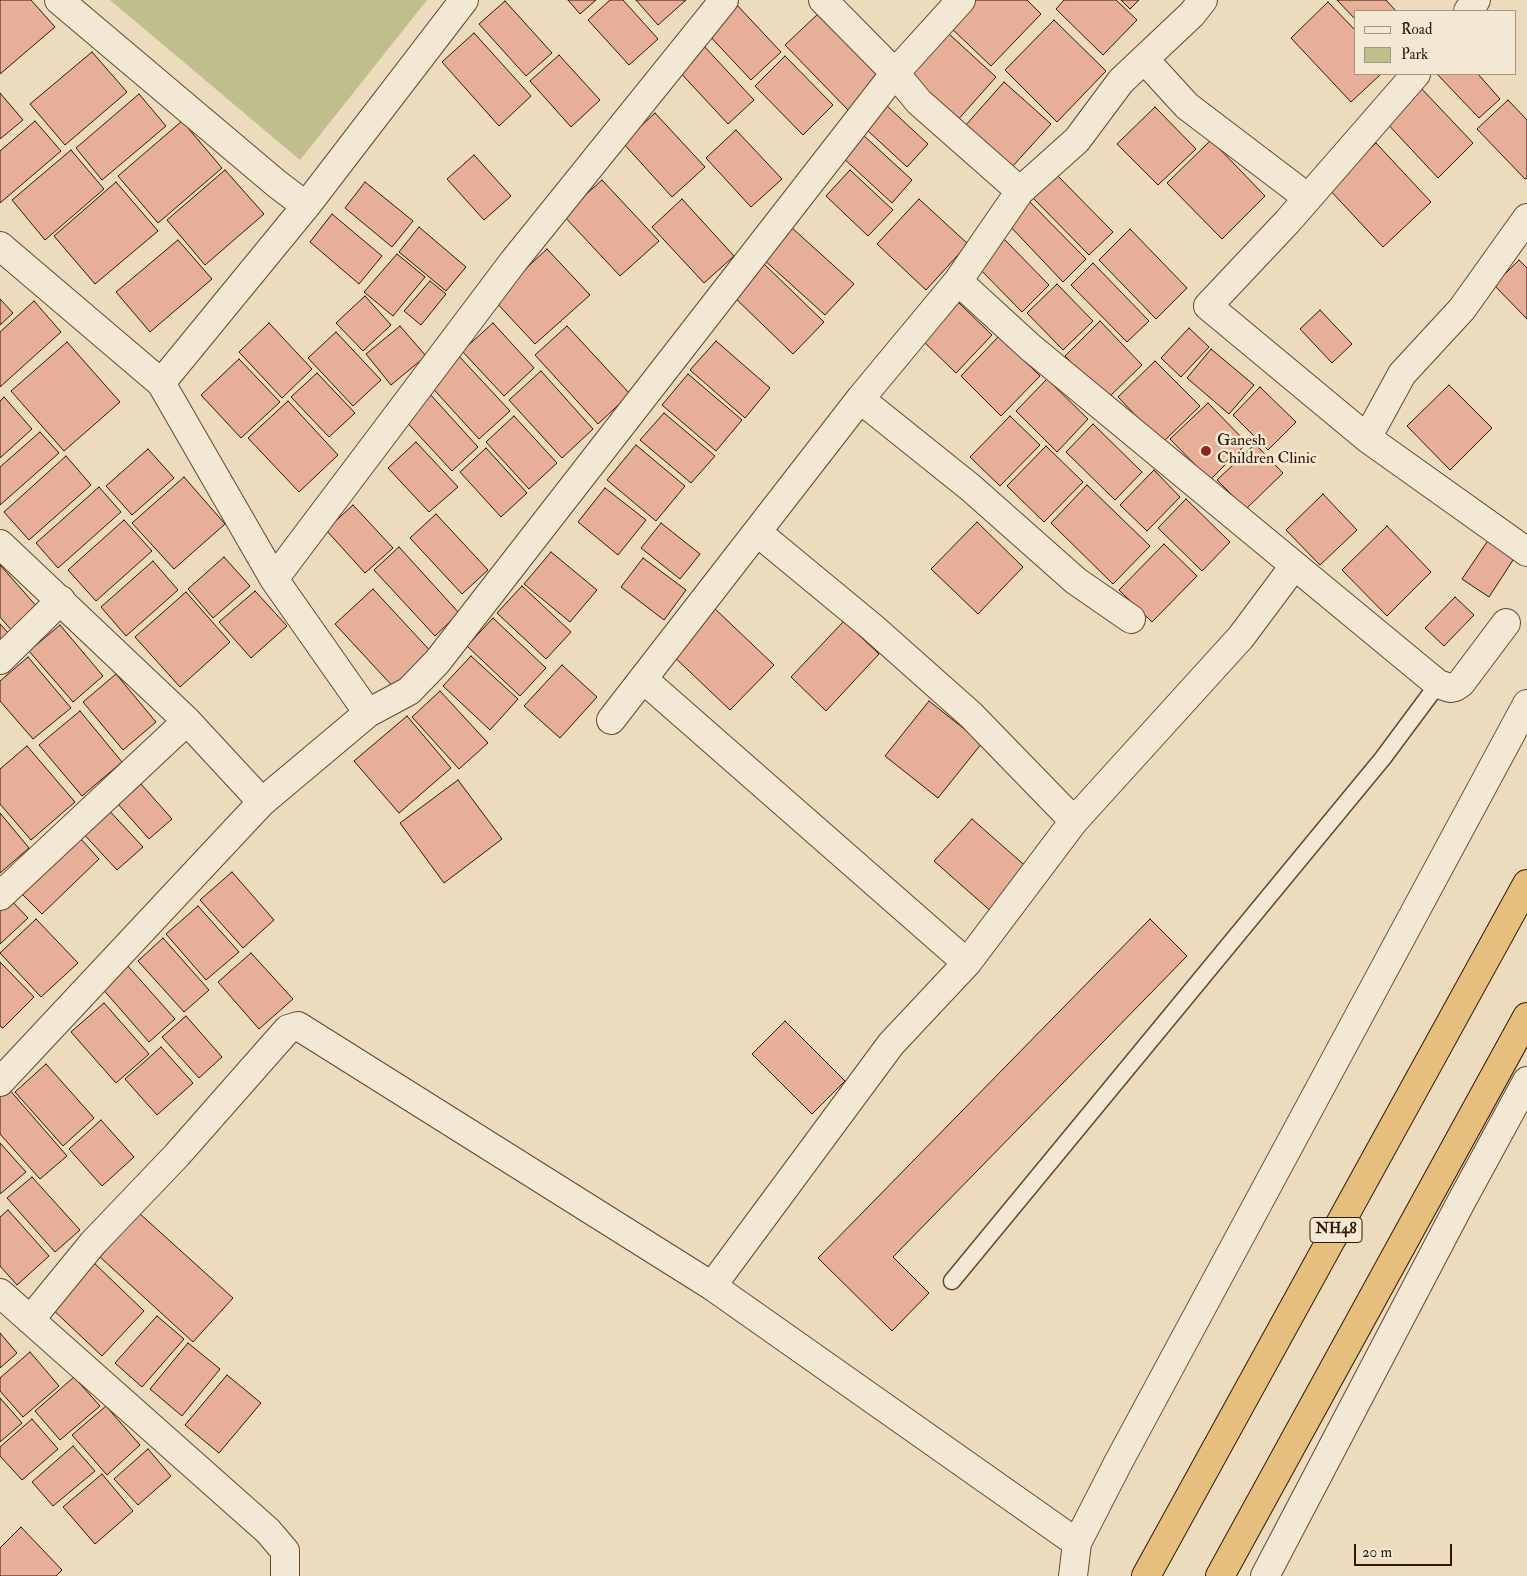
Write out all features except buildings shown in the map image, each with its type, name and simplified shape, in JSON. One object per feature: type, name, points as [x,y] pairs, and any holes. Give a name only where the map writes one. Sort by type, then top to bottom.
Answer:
[{"type":"highway","name":"NH48","points":[[1146,1576],[1527,884]]},
{"type":"highway","points":[[1220,1576],[1527,1017]]},
{"type":"street","points":[[59,0],[277,184],[306,206]]},
{"type":"street","points":[[161,383],[306,206],[464,0]]},
{"type":"street","points":[[274,579],[513,262],[724,0]]},
{"type":"street","points":[[823,0],[895,73],[920,102],[1020,191]]},
{"type":"street","points":[[0,1082],[262,802],[368,713],[408,691],[438,662],[895,73],[961,0]]},
{"type":"street","points":[[611,720],[860,399],[958,280],[1020,191],[1077,140],[1121,81],[1192,14],[1203,0]]},
{"type":"street","points":[[1144,59],[1187,106],[1308,198]]},
{"type":"street","points":[[1415,75],[1308,198],[1208,306],[1367,438],[1527,552]]},
{"type":"street","points":[[1367,438],[1402,374],[1462,309],[1527,218]]},
{"type":"street","points":[[0,246],[161,383],[274,579],[368,713]]},
{"type":"street","points":[[958,280],[1030,347],[1438,684],[1450,688],[1461,683],[1506,623]]},
{"type":"street","points":[[860,399],[971,488],[1076,581],[1131,619]]},
{"type":"street","points":[[756,532],[872,627],[971,714],[1074,821]]},
{"type":"street","points":[[0,544],[187,721],[262,802]]},
{"type":"street","points":[[712,1286],[891,1044],[967,963],[1074,821],[1241,638],[1294,566]]},
{"type":"street","points":[[0,660],[61,600]]},
{"type":"street","points":[[643,679],[967,963]]},
{"type":"street","points":[[1073,1576],[1077,1543],[1127,1446],[1527,704]]},
{"type":"street","points":[[0,896],[187,721]]},
{"type":"street","points":[[30,1320],[94,1243],[177,1155],[288,1029],[298,1026],[712,1286],[1077,1543]]},
{"type":"street","points":[[1265,1576],[1460,1204],[1527,1081]]},
{"type":"street","points":[[0,1293],[268,1531],[285,1551],[286,1576]]},
{"type":"lane","points":[[952,1281],[1383,758],[1438,684]]},
{"type":"green space","points":[[110,0],[427,0],[300,160]]},
{"type":"place","name":"Ganesh Children Clinic","points":[[1206,451]]}]
